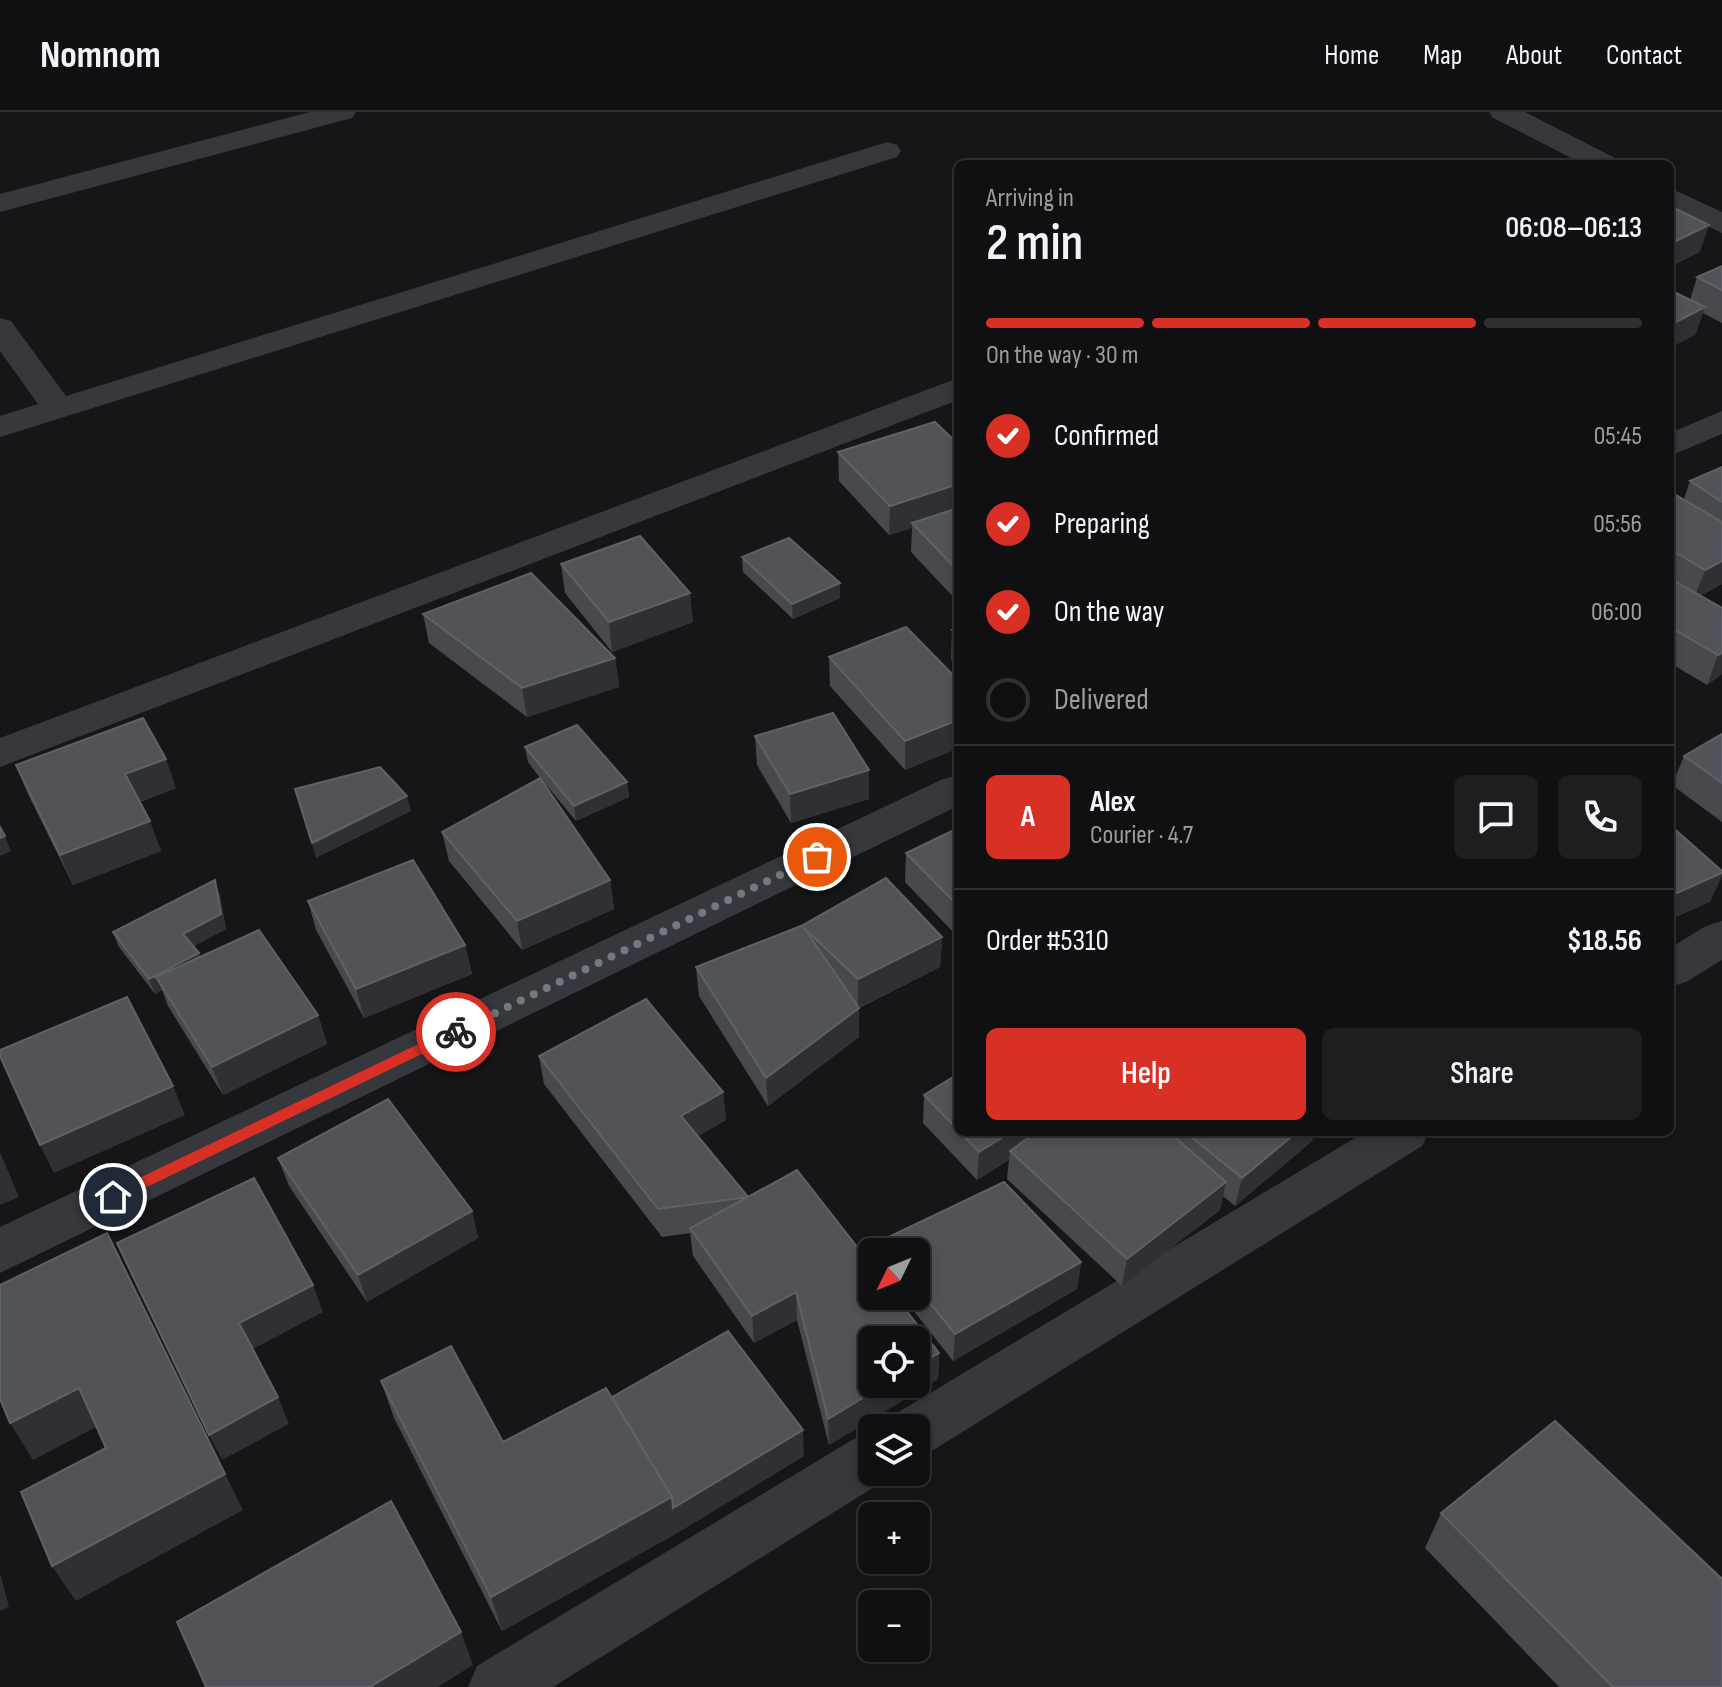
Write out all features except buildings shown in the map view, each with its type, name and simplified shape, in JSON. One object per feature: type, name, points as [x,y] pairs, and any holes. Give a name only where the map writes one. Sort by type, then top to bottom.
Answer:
[{"type":"street","points":[[0,203],[342,112]]},
{"type":"street","points":[[1503,112],[1596,160]]},
{"type":"street","points":[[0,427],[887,151]]},
{"type":"street","points":[[1674,199],[1722,224]]},
{"type":"street","points":[[0,328],[58,409]]},
{"type":"street","points":[[0,753],[954,390]]},
{"type":"street","points":[[1674,444],[1722,421]]},
{"type":"street","points":[[0,1251],[954,791]]},
{"type":"street","points":[[1674,968],[1722,938]]},
{"type":"street","points":[[930,1422],[1398,1136]]},
{"type":"street","points":[[498,1687],[858,1467]]},
{"type":"way so far","points":[[456,1032],[817,857]]},
{"type":"route","points":[[113,1197],[456,1032]]}]
